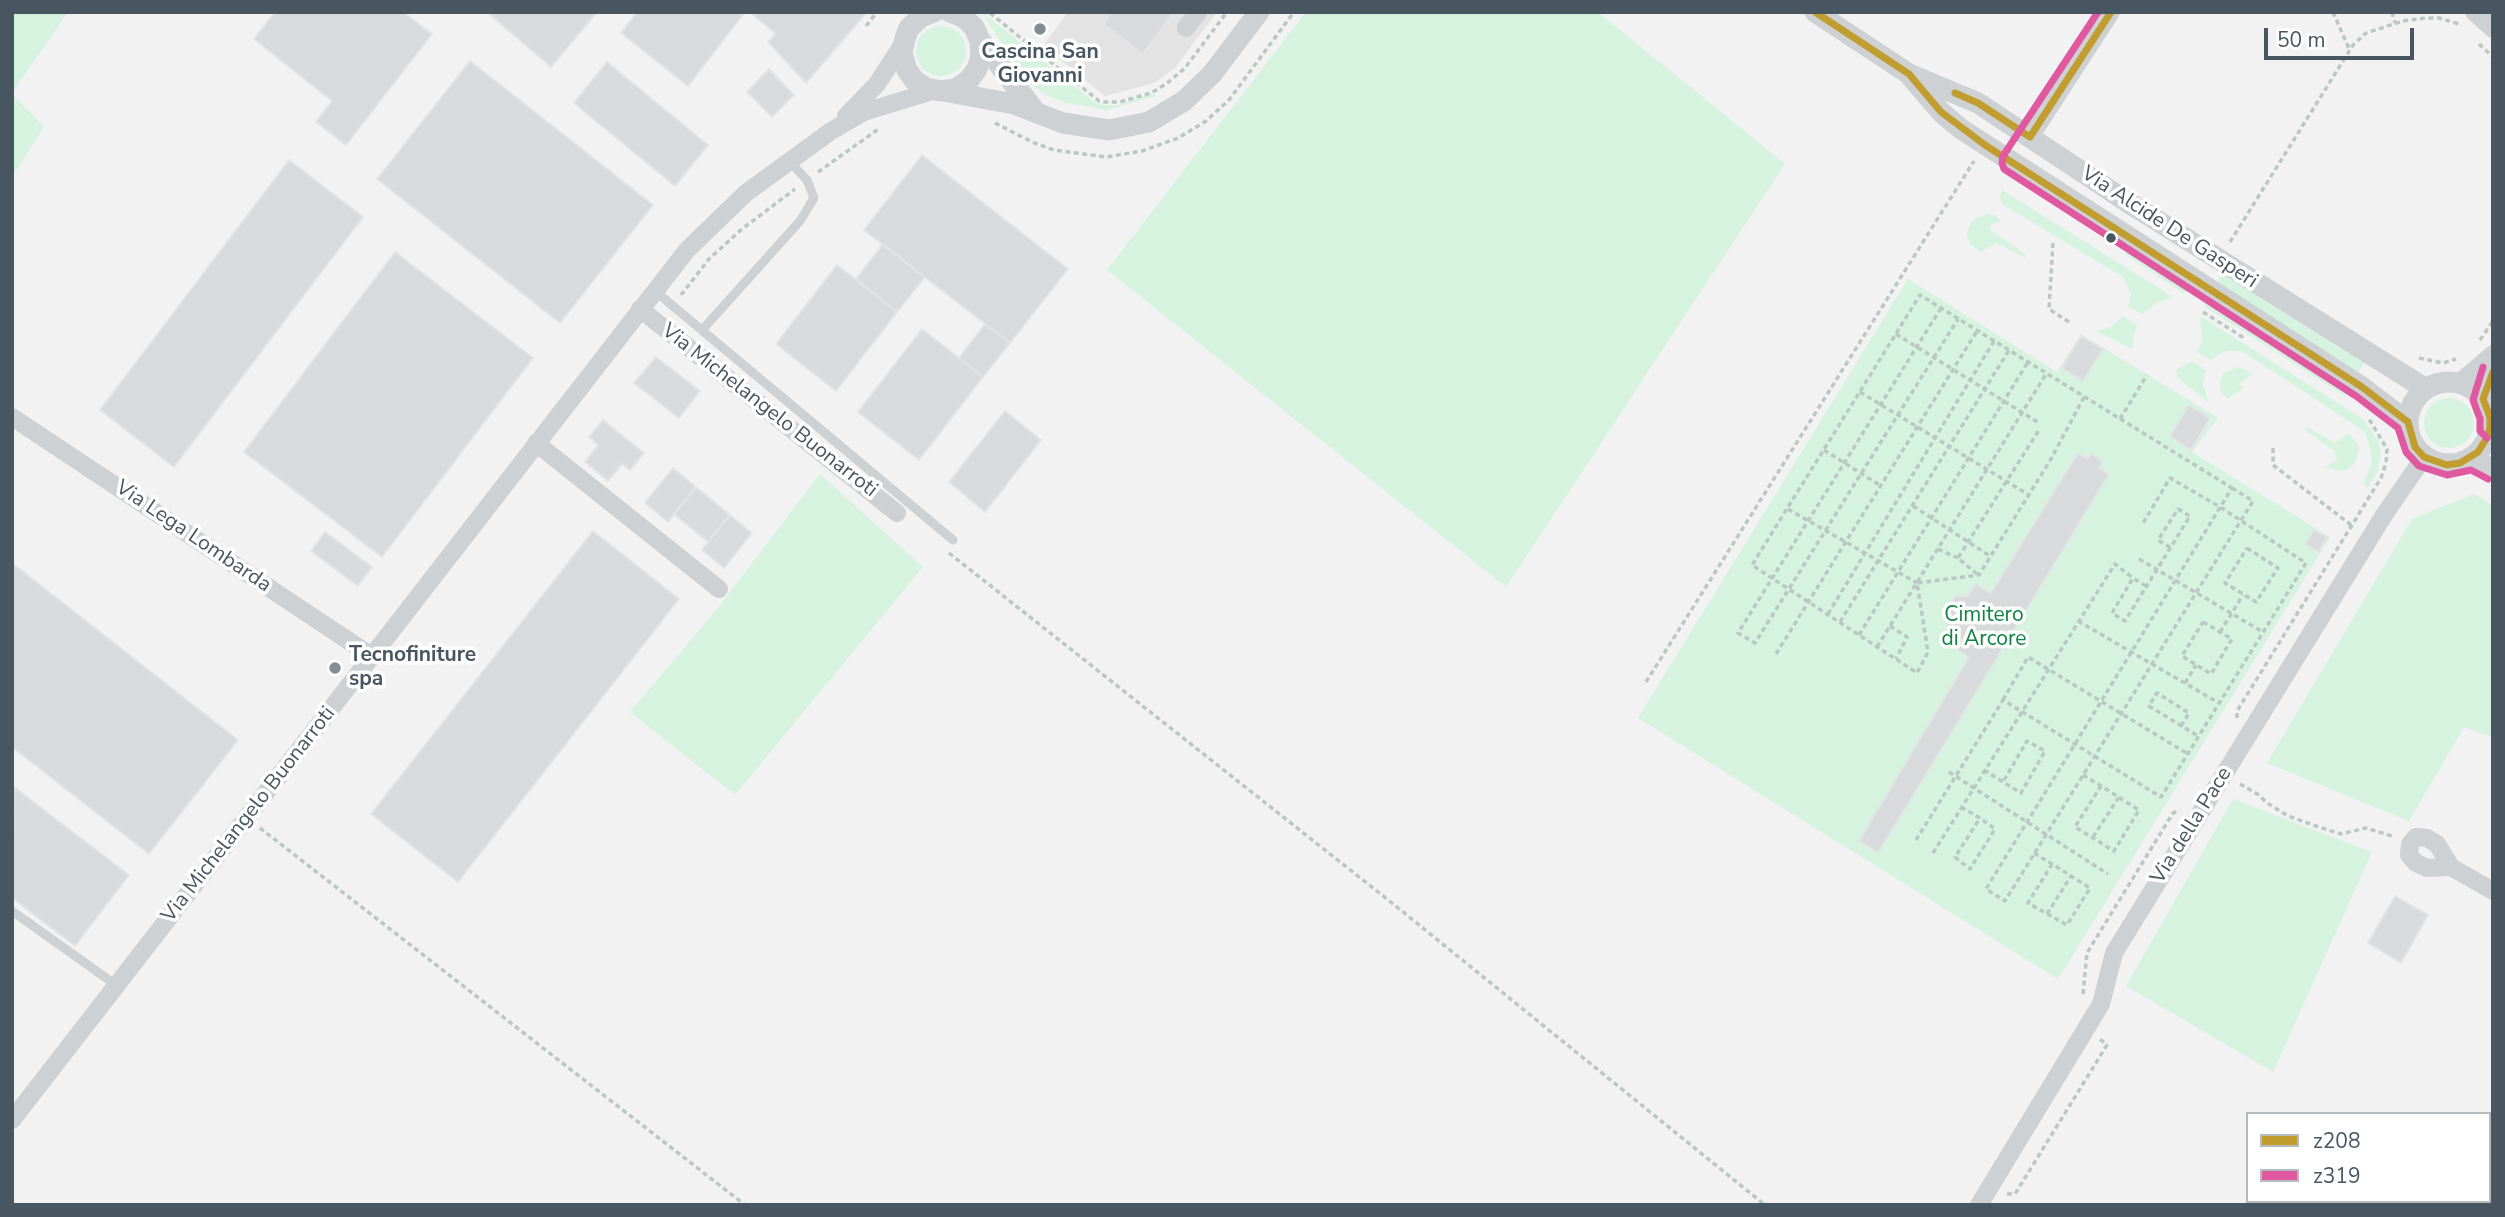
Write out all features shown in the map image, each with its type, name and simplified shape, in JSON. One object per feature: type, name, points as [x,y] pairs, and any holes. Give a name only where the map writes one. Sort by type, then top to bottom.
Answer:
[{"type":"street","points":[[899,12],[904,41],[903,58],[909,73],[921,85],[1034,110],[1063,123],[1109,130],[1149,122],[1184,101],[1212,74],[1259,12]]},
{"type":"street","points":[[904,41],[914,23],[933,12]]},
{"type":"street","points":[[952,12],[971,23],[980,40],[1034,110]]},
{"type":"street","points":[[1186,28],[1198,12]]},
{"type":"street","name":"Via Alcide De Gasperi","points":[[1815,12],[1909,74],[1967,97],[2021,149],[2408,422]]},
{"type":"street","points":[[2021,149],[2111,12]]},
{"type":"street","points":[[2474,12],[2493,29]]},
{"type":"street","points":[[939,91],[957,88],[973,76],[981,56],[980,40]]},
{"type":"street","name":"Via Michelangelo Buonarroti","points":[[831,131],[877,84],[904,41]]},
{"type":"street","name":"Via Alcide De Gasperi","points":[[1909,74],[1941,112],[1985,145],[2021,149],[2230,267],[2426,389]]},
{"type":"street","name":"Via Michelangelo Buonarroti","points":[[12,1120],[687,250],[747,193],[831,131],[864,112],[939,91]]},
{"type":"street","name":"Via Michelangelo Buonarroti","points":[[640,309],[897,513]]},
{"type":"street","points":[[2459,383],[2484,351]]},
{"type":"street","points":[[2483,400],[2493,371]]},
{"type":"street","points":[[2441,383],[2459,383],[2475,391],[2483,400],[2490,416],[2491,428],[2484,445],[2471,458],[2447,465],[2424,457],[2415,447],[2408,422],[2410,409],[2416,398],[2426,389],[2441,383]]},
{"type":"street","name":"Via Lega Lombarda","points":[[12,417],[373,657]]},
{"type":"street","points":[[536,443],[719,589]]},
{"type":"street","name":"Via della Pace","points":[[1979,1205],[2101,1004],[2114,953],[2377,527],[2424,457]]},
{"type":"street","points":[[2471,458],[2493,470]]},
{"type":"street","points":[[2410,844],[2416,837],[2427,838],[2437,844],[2451,867],[2493,891]]},
{"type":"lane","points":[[702,329],[800,221],[814,198],[807,180],[789,162]]},
{"type":"lane","points":[[655,290],[953,540]]},
{"type":"lane","points":[[12,911],[116,985]]},
{"type":"path","points":[[866,26],[877,12]]},
{"type":"path","points":[[990,12],[1104,103],[1151,93],[1166,84],[1185,68],[1227,12]]},
{"type":"path","points":[[994,122],[1031,142],[1054,150],[1106,157],[1142,151],[1178,138],[1214,114],[1229,100],[1294,12]]},
{"type":"path","points":[[2333,12],[2350,51]]},
{"type":"path","points":[[2392,12],[2395,23]]},
{"type":"path","points":[[2229,244],[2350,51],[2366,33],[2395,23],[2439,18],[2461,26]]},
{"type":"path","points":[[2477,41],[2493,57]]},
{"type":"path","points":[[673,305],[709,259],[742,229],[881,127]]},
{"type":"path","points":[[1646,682],[1985,145]]},
{"type":"path","points":[[2053,243],[2049,309],[2072,324]]},
{"type":"path","points":[[1917,583],[1928,652],[1917,673],[1752,565],[1920,295],[2046,374],[2120,419],[2232,488],[2253,501],[2005,901],[1986,889],[2232,488]]},
{"type":"path","points":[[1941,308],[1738,633],[1755,643],[1958,319]]},
{"type":"path","points":[[2484,351],[2493,321]]},
{"type":"path","points":[[1776,654],[1977,331]]},
{"type":"path","points":[[1896,334],[2039,423]]},
{"type":"path","points":[[1828,615],[1994,341]]},
{"type":"path","points":[[1839,622],[2009,350]]},
{"type":"path","points":[[2416,357],[2444,363],[2460,358]]},
{"type":"path","points":[[1859,635],[2028,362]]},
{"type":"path","points":[[1877,647],[2046,374]]},
{"type":"path","points":[[2120,419],[2147,375]]},
{"type":"path","points":[[1860,392],[2029,495]]},
{"type":"path","points":[[1979,575],[2029,495],[2084,397]]},
{"type":"path","points":[[2237,721],[2237,711],[2381,478],[2387,449],[2366,416]]},
{"type":"path","points":[[1958,558],[2039,430]]},
{"type":"path","points":[[2273,448],[2273,465],[2351,525]]},
{"type":"path","points":[[1824,450],[1881,486]]},
{"type":"path","points":[[2003,700],[2161,797],[2306,563],[2170,478],[2142,525]]},
{"type":"path","points":[[1912,505],[1990,556]]},
{"type":"path","points":[[1787,509],[1917,583],[1979,575]]},
{"type":"path","points":[[2133,578],[2112,613],[2125,621],[2171,548],[2190,516],[2178,509],[2158,540],[2171,548]]},
{"type":"path","points":[[1938,548],[1958,558],[1979,575]]},
{"type":"path","points":[[2247,548],[2278,568],[2256,602],[2244,594],[2225,583],[2247,548]]},
{"type":"path","points":[[949,554],[1387,899],[1765,1205]]},
{"type":"path","points":[[2139,559],[2263,632]]},
{"type":"path","points":[[1933,853],[2115,564],[2146,586]]},
{"type":"path","points":[[2220,632],[2244,594]]},
{"type":"path","points":[[2078,621],[2219,703]]},
{"type":"path","points":[[2203,622],[2220,632],[2232,639],[2211,674],[2182,656],[2203,622]]},
{"type":"path","points":[[1890,626],[1908,638],[1896,659]]},
{"type":"path","points":[[1916,840],[2028,657],[2188,754]]},
{"type":"path","points":[[2185,683],[2196,665]]},
{"type":"path","points":[[2181,726],[2189,713],[2157,693],[2149,706],[2181,726],[2198,736]]},
{"type":"path","points":[[1984,770],[2003,782],[2021,793],[2045,751],[2027,741],[2003,782]]},
{"type":"path","points":[[1949,772],[2108,874]]},
{"type":"path","points":[[2083,775],[2101,786],[2119,797],[2139,810],[2114,851],[2076,827],[2101,786]]},
{"type":"path","points":[[2259,795],[2288,816],[2316,826],[2341,834],[2366,828],[2392,835],[2410,844]]},
{"type":"path","points":[[2093,837],[2119,797]]},
{"type":"path","points":[[1961,807],[1980,818],[1995,829],[1970,869],[1955,857],[1980,818]]},
{"type":"path","points":[[2082,1000],[2087,953],[2173,813],[2189,808]]},
{"type":"path","points":[[246,817],[745,1205]]},
{"type":"path","points":[[2034,853],[2052,863],[2090,888],[2067,925],[2028,903],[2052,863]]},
{"type":"path","points":[[2047,914],[2071,876]]},
{"type":"path","points":[[1991,1186],[2008,1195],[2015,1194],[2107,1045],[2088,1027]]},
{"type":"shaded area","points":[[1068,12],[1217,12],[1174,69],[1154,83],[1105,96],[1043,46]]},
{"type":"green space","points":[[12,12],[68,12],[12,93]]},
{"type":"green space","points":[[982,12],[1093,101],[1102,105],[1118,105],[1154,93],[1155,96],[1107,110],[1066,103],[1044,94],[1025,79]]},
{"type":"green space","points":[[1306,12],[1598,12],[1785,164],[1506,587],[1107,270]]},
{"type":"green space","points":[[941,26],[959,33],[966,51],[959,69],[941,76],[923,69],[916,51],[923,33]]},
{"type":"green space","points":[[12,94],[44,127],[12,177]]},
{"type":"green space","points":[[2002,190],[2173,297],[2155,304],[2143,314],[2128,307],[2131,294],[2123,277],[2002,204]]},
{"type":"green space","points":[[1988,214],[2001,221],[1990,225],[1991,230],[2026,255],[2026,258],[1996,243],[1980,252],[1970,244],[1968,228],[1974,219]]},
{"type":"green space","points":[[2137,251],[2192,287],[2187,292],[2182,292],[2123,253]]},
{"type":"green space","points":[[2222,274],[2364,363],[2357,374],[2216,285]]},
{"type":"green space","name":"Cimitero di Arcore","points":[[1908,279],[2057,372],[2081,334],[2218,418],[2192,452],[2330,537],[2058,979],[1638,718]]},
{"type":"green space","points":[[2205,297],[2350,387],[2345,396],[2205,307]]},
{"type":"green space","points":[[2123,316],[2137,325],[2133,337],[2134,346],[2130,348],[2096,331],[2111,327]]},
{"type":"green space","points":[[2200,316],[2363,419],[2379,442],[2381,453],[2378,472],[2367,488],[2364,482],[2371,464],[2371,451],[2365,432],[2242,351],[2226,351],[2210,360],[2197,352],[2202,340]]},
{"type":"green space","points":[[2192,361],[2206,370],[2203,385],[2209,403],[2177,377],[2176,370]]},
{"type":"green space","points":[[2240,367],[2253,374],[2238,384],[2244,387],[2227,399],[2221,392],[2223,373]]},
{"type":"green space","points":[[2449,398],[2467,405],[2474,423],[2467,441],[2449,448],[2431,441],[2424,423],[2431,405]]},
{"type":"green space","points":[[2307,427],[2335,443],[2349,433],[2359,446],[2352,466],[2339,471],[2325,467],[2337,460],[2334,451],[2304,429]]},
{"type":"green space","points":[[820,474],[923,567],[735,795],[630,712],[717,609]]},
{"type":"green space","points":[[2474,494],[2493,505],[2493,737],[2464,727],[2409,821],[2267,763],[2412,519]]},
{"type":"green space","points":[[2233,799],[2372,852],[2273,1072],[2126,986]]},
{"type":"building","points":[[275,12],[403,12],[432,34],[346,145],[316,122],[332,101],[254,39]]},
{"type":"building","points":[[487,12],[597,12],[551,67]]},
{"type":"building","points":[[637,12],[745,12],[688,86],[621,33]]},
{"type":"building","points":[[750,12],[867,12],[806,83],[768,42],[776,34]]},
{"type":"building","points":[[1112,12],[1174,12],[1143,54],[1103,24]]},
{"type":"building","points":[[470,61],[653,205],[560,323],[377,179]]},
{"type":"building","points":[[607,62],[708,145],[675,186],[574,103]]},
{"type":"building","points":[[769,69],[794,95],[772,117],[747,92]]},
{"type":"building","points":[[922,155],[1068,269],[1010,343],[864,230]]},
{"type":"building","points":[[289,160],[363,217],[174,467],[100,410]]},
{"type":"building","points":[[883,244],[925,277],[897,312],[856,279]]},
{"type":"building","points":[[395,252],[533,358],[382,557],[244,452]]},
{"type":"building","points":[[837,265],[897,312],[836,391],[776,344]]},
{"type":"building","points":[[985,324],[1010,343],[983,377],[959,358]]},
{"type":"building","points":[[922,329],[983,377],[919,460],[858,412]]},
{"type":"building","points":[[2081,336],[2103,349],[2083,381],[2062,368]]},
{"type":"building","points":[[656,357],[700,391],[679,418],[634,383]]},
{"type":"building","points":[[2189,405],[2210,418],[2191,450],[2170,436]]},
{"type":"building","points":[[1005,411],[1041,440],[985,512],[949,482]]},
{"type":"building","points":[[603,420],[644,453],[630,470],[622,464],[608,481],[585,462],[598,445],[589,437]]},
{"type":"building","points":[[2078,453],[2087,459],[2092,453],[2102,461],[2099,468],[2109,474],[1878,853],[1859,841],[1969,657],[1941,639],[1949,627],[1944,614],[1955,596],[1968,596],[1976,584],[1991,593]]},
{"type":"building","points":[[673,468],[696,487],[668,522],[645,503]]},
{"type":"building","points":[[696,487],[730,515],[708,542],[674,514]]},
{"type":"building","points":[[730,515],[752,533],[724,568],[702,550]]},
{"type":"building","points":[[2314,530],[2327,537],[2319,552],[2305,544]]},
{"type":"building","points":[[593,531],[679,599],[458,882],[371,814]]},
{"type":"building","points":[[325,532],[372,567],[358,586],[311,551]]},
{"type":"building","points":[[12,563],[238,740],[149,854],[12,747]]},
{"type":"building","points":[[14,787],[129,875],[75,946],[12,898]]},
{"type":"building","points":[[2395,896],[2428,915],[2401,963],[2368,943]]},
{"type":"transit line","name":"z208","points":[[1815,12],[1909,74],[1941,112],[1985,145],[2362,387],[2408,422],[2415,447],[2424,457],[2447,465],[2460,463],[2478,452],[2490,427],[2490,417],[2483,399],[2493,372]]},
{"type":"transit line","name":"z319","points":[[2098,12],[2003,156],[2004,169],[2356,396],[2398,428],[2406,452],[2419,466],[2447,475],[2471,470],[2488,479]]},
{"type":"transit line","name":"z208","points":[[1955,93],[1978,103],[2030,137],[2111,12]]},
{"type":"transit line","name":"z319","points":[[2483,367],[2473,400],[2480,419],[2480,431],[2487,438]]},
{"type":"place","name":"Cascina San Giovanni","points":[[1040,29]]},
{"type":"place","name":"Tecnofiniture spa","points":[[335,668]]}]
